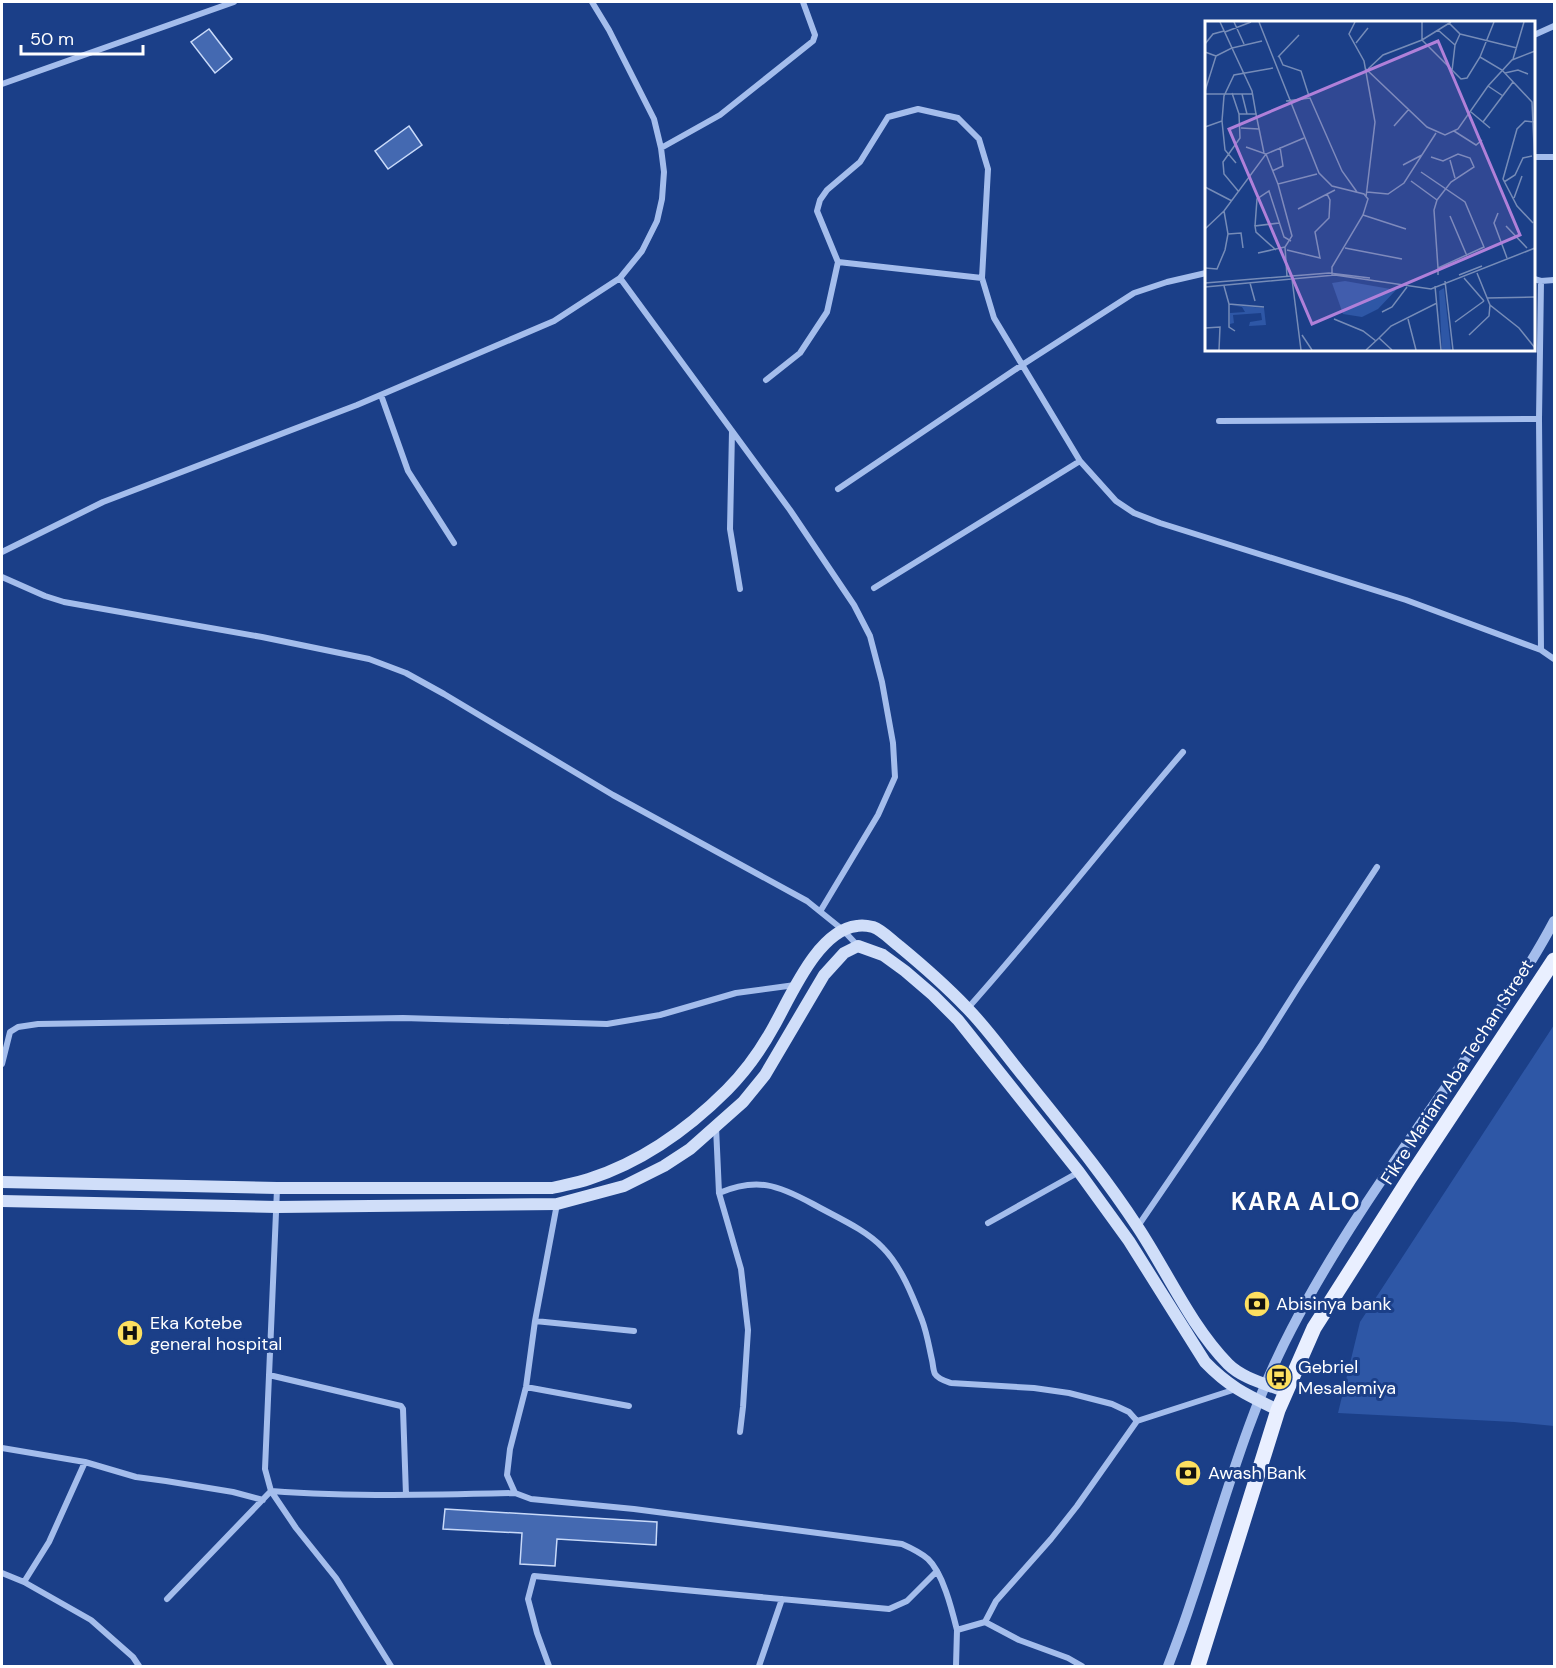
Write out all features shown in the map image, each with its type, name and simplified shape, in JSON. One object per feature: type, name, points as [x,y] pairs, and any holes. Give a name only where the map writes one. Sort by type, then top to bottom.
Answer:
[{"type":"main road","points":[[2,1182],[277,1188],[552,1188],[588,1180],[654,1149],[678,1133],[729,1089],[749,1064],[773,1027],[808,964],[829,940],[843,930],[856,926],[873,927],[913,958],[968,1008],[1090,1159],[1138,1227],[1193,1318],[1230,1366],[1242,1374],[1286,1392]]},
{"type":"main road","points":[[2,1201],[277,1207],[556,1204],[624,1186],[664,1166],[690,1149],[743,1102],[765,1075],[824,975],[843,953],[858,945],[883,955],[933,995],[958,1020],[1079,1172],[1128,1241],[1205,1362],[1236,1389],[1278,1410]]},
{"type":"main road","name":"Fikre Mariam Aba Techan Street","points":[[1198,1666],[1278,1410],[1314,1328],[1409,1179],[1554,960]]},
{"type":"street","points":[[2,84],[234,2]]},
{"type":"street","points":[[2,552],[103,502],[381,395],[554,321],[620,278],[642,250],[657,221],[662,199],[664,172],[654,119],[609,30],[592,2]]},
{"type":"street","points":[[661,148],[720,115],[813,41],[815,35],[803,2]]},
{"type":"street","points":[[1535,34],[1554,26]]},
{"type":"street","points":[[766,380],[800,353],[827,312],[838,262],[817,211],[820,200],[827,190],[860,162],[888,117],[918,110],[958,118],[979,139],[988,169],[982,278],[994,318],[1080,461],[1116,501],[1143,517],[1407,600],[1541,650],[1554,659]]},
{"type":"street","points":[[1535,157],[1554,157]]},
{"type":"street","points":[[838,262],[982,278]]},
{"type":"street","points":[[838,489],[1022,365],[1134,293],[1205,273]]},
{"type":"street","points":[[620,278],[790,510],[854,605],[870,636],[882,682],[893,743],[895,777],[878,814],[821,910]]},
{"type":"street","points":[[1541,650],[1537,280],[1554,280]]},
{"type":"street","points":[[381,395],[408,471],[454,543]]},
{"type":"street","points":[[1220,422],[1539,419]]},
{"type":"street","points":[[732,431],[730,529],[741,590]]},
{"type":"street","points":[[874,588],[1080,461]]},
{"type":"street","points":[[2,577],[64,602],[262,637],[369,659],[406,673],[613,795],[821,910],[858,945]]},
{"type":"street","points":[[968,1008],[1046,918],[1183,752]]},
{"type":"street","points":[[1138,1227],[1262,1046],[1377,867]]},
{"type":"street","points":[[1168,1666],[1191,1604],[1232,1473],[1259,1401],[1290,1331],[1317,1282],[1383,1179],[1504,1004],[1540,948],[1554,921]]},
{"type":"street","points":[[2,1031],[10,1032],[18,1027],[38,1024],[403,1018],[607,1024],[660,1015],[736,993],[795,985]]},
{"type":"street","points":[[2,1064],[10,1032]]},
{"type":"street","points":[[716,1126],[719,1193],[741,1269],[748,1330],[740,1432]]},
{"type":"street","points":[[988,1223],[1079,1172]]},
{"type":"street","points":[[719,1193],[734,1186],[771,1185],[819,1207],[864,1233],[884,1248],[913,1297],[923,1324],[935,1373],[942,1380],[951,1383],[1034,1388],[1069,1393],[1112,1404],[1129,1412],[1137,1421]]},
{"type":"street","points":[[277,1188],[265,1469],[271,1491],[336,1578],[391,1666]]},
{"type":"street","points":[[515,1493],[507,1475],[510,1449],[526,1387],[556,1204]]},
{"type":"street","points":[[535,1322],[634,1331]]},
{"type":"street","points":[[269,1375],[401,1406],[403,1409],[405,1495]]},
{"type":"street","points":[[526,1387],[629,1406]]},
{"type":"street","points":[[985,1622],[996,1601],[1077,1506],[1137,1421],[1236,1389]]},
{"type":"street","points":[[2,1448],[85,1462],[136,1477],[234,1492],[263,1500]]},
{"type":"street","points":[[24,1582],[49,1542],[85,1462]]},
{"type":"street","points":[[271,1491],[405,1495],[515,1493],[531,1499],[634,1509],[902,1544],[929,1560],[947,1594],[957,1630],[956,1666]]},
{"type":"street","points":[[167,1599],[271,1491]]},
{"type":"street","points":[[549,1666],[528,1599],[534,1576],[889,1609],[907,1601],[937,1572]]},
{"type":"street","points":[[2,1573],[24,1582],[90,1620],[139,1666]]},
{"type":"street","points":[[759,1666],[782,1599]]},
{"type":"street","points":[[957,1630],[985,1622],[1019,1640],[1068,1658],[1082,1666]]},
{"type":"shaded area","points":[[1554,1025],[1554,1426],[1338,1413],[1360,1322]]},
{"type":"building","points":[[209,29],[232,59],[215,73],[191,42]]},
{"type":"building","points":[[409,126],[422,145],[388,169],[375,151]]},
{"type":"building","points":[[445,1509],[657,1522],[656,1545],[557,1539],[555,1566],[520,1564],[522,1533],[443,1529]]},
{"type":"place","name":"Abisinya bank","points":[[1257,1304]]},
{"type":"place","name":"Eka Kotebe general hospital","points":[[130,1333]]},
{"type":"place","name":"Gebriel Mesalemiya","points":[[1279,1377]]},
{"type":"place","name":"Awash Bank","points":[[1188,1473]]},
{"type":"district","name":"KARA ALO","points":[[1296,1201]]}]
